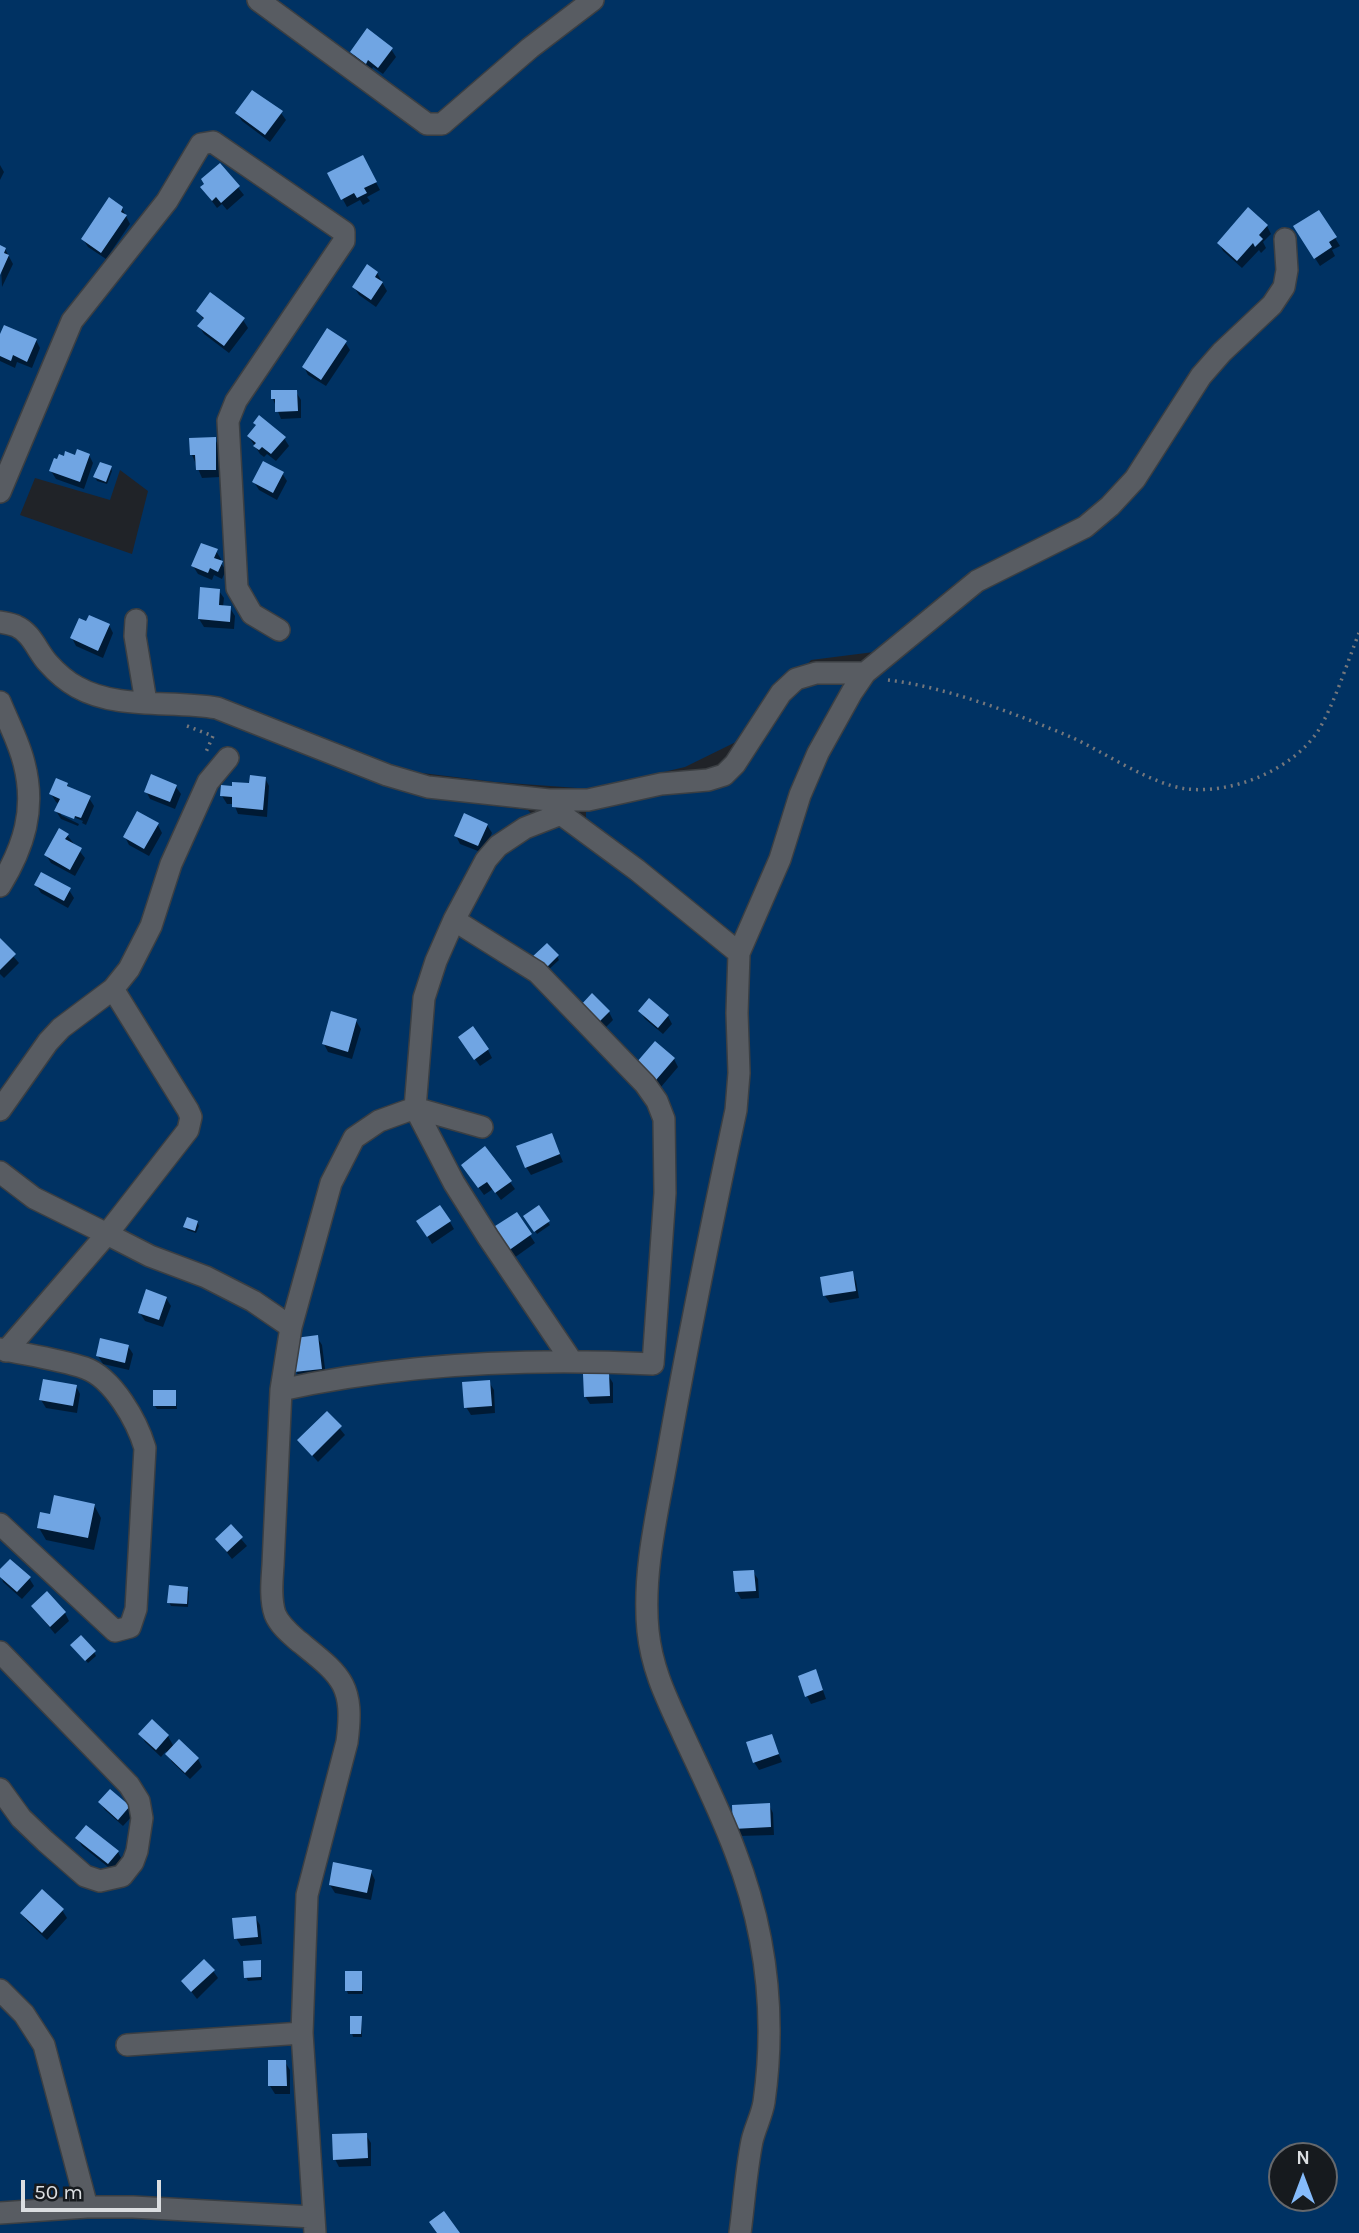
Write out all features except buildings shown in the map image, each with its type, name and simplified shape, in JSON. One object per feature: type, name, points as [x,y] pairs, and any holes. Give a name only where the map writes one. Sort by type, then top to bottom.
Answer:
[{"type":"street","points":[[258,0],[427,124],[442,124],[530,48],[593,0]]},
{"type":"street","points":[[0,492],[72,321],[167,201],[201,144],[213,142],[344,232],[344,242],[236,401],[228,421],[237,588],[252,614],[279,631]]},
{"type":"street","points":[[740,2233],[752,2142],[763,2105],[768,2065],[769,1993],[765,1963],[745,1876],[722,1818],[655,1670],[648,1626],[648,1591],[654,1529],[689,1334],[736,1111],[739,1073],[739,953],[780,859],[800,795],[818,753],[863,676],[977,581],[1085,527],[1110,506],[1135,479],[1201,376],[1222,352],[1272,305],[1284,287],[1287,270],[1285,239]]},
{"type":"street","points":[[136,620],[135,636],[146,702]]},
{"type":"street","points":[[0,622],[17,626],[34,641],[46,662],[61,676],[78,688],[104,698],[217,708],[387,775],[428,787],[555,807],[724,775],[735,764],[781,693],[796,679],[816,673],[863,676]]},
{"type":"street","points":[[0,702],[24,762],[29,795],[26,831],[16,860],[0,886]]},
{"type":"street","points":[[0,1110],[48,1042],[61,1028],[113,989],[129,969],[151,926],[170,864],[208,782],[228,758]]},
{"type":"street","points":[[555,807],[498,846],[486,860],[454,920],[424,998],[415,1108],[474,1216],[571,1360]]},
{"type":"street","points":[[555,807],[739,953]]},
{"type":"street","points":[[281,1390],[335,1378],[472,1363],[571,1360],[653,1364],[665,1193],[664,1119],[657,1101],[645,1084],[537,972],[454,920]]},
{"type":"street","points":[[0,1524],[116,1630],[130,1626],[136,1609],[145,1448],[141,1434],[114,1388],[87,1368],[3,1350],[107,1234],[188,1130],[191,1117],[113,989]]},
{"type":"street","points":[[0,2213],[133,2207],[314,2225],[302,2033],[307,1895],[350,1717],[348,1692],[332,1668],[286,1630],[275,1614],[272,1578],[281,1390],[291,1327],[331,1183],[354,1138],[379,1121],[415,1108],[482,1127]]},
{"type":"street","points":[[0,1172],[34,1198],[150,1256],[206,1277],[253,1301],[291,1327]]},
{"type":"street","points":[[0,1652],[129,1784],[139,1801],[142,1818],[133,1861],[122,1875],[100,1881],[85,1877],[21,1818],[0,1789]]},
{"type":"street","points":[[0,1990],[24,2014],[44,2045],[87,2207]]},
{"type":"street","points":[[127,2045],[302,2033]]},
{"type":"path","points":[[863,676],[917,684],[973,701],[1071,738],[1155,779],[1184,789],[1206,790],[1234,785],[1269,772],[1297,755],[1318,731],[1359,633]]},
{"type":"path","points":[[180,723],[213,736],[203,761]]},
{"type":"shaded area","points":[[0,0],[1359,0],[1359,2233],[0,2233]],"holes":[[[120,470],[148,491],[132,554],[20,515],[35,478],[110,500]],[[1080,541],[1000,577],[834,682],[801,684],[784,700],[741,774],[722,787],[642,797],[586,812],[586,823],[545,829],[528,810],[401,790],[414,772],[495,782],[591,789],[685,767],[742,739],[811,660],[874,652],[952,586],[982,569]]]}]
